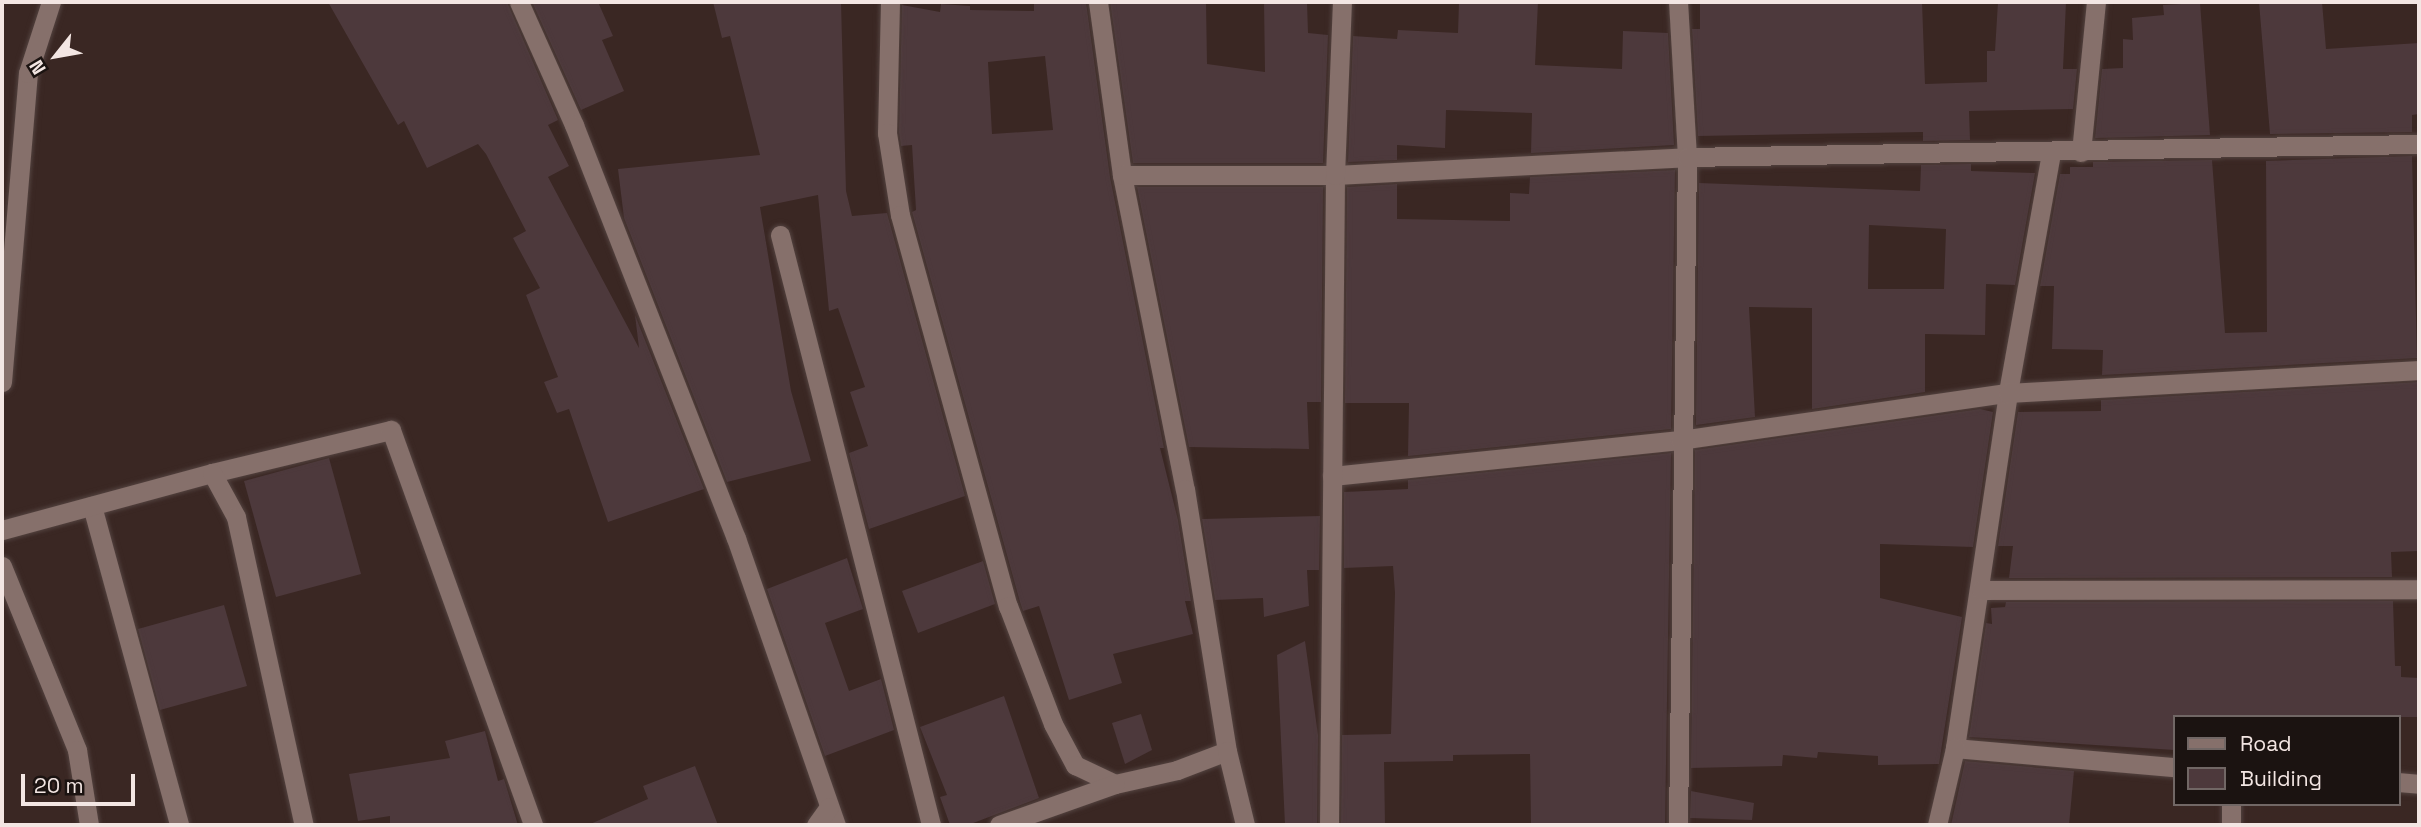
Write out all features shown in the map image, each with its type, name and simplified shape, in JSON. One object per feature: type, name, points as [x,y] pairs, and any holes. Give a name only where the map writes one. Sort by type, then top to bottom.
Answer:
[{"type":"street","points":[[2,382],[28,73],[51,2]]},
{"type":"street","points":[[519,2],[574,125],[736,538],[833,816],[816,825]]},
{"type":"street","points":[[890,2],[887,133],[900,215],[1008,606],[1053,724],[1075,765],[1115,784]]},
{"type":"street","points":[[1098,2],[1122,175],[1185,489],[1227,751],[1245,825]]},
{"type":"street","points":[[1329,825],[1335,175],[1342,2]]},
{"type":"street","points":[[1678,2],[1687,157],[1680,440],[1678,825]]},
{"type":"street","points":[[2081,152],[2096,2]]},
{"type":"street","points":[[1122,175],[1335,175],[1687,157],[2051,153],[2419,144]]},
{"type":"street","points":[[1937,825],[1955,748],[1981,590],[2008,393],[2051,153]]},
{"type":"street","points":[[780,235],[931,825]]},
{"type":"street","points":[[1332,476],[1680,440],[2008,393],[2419,370]]},
{"type":"street","points":[[2,530],[391,430],[533,825]]},
{"type":"street","points":[[212,474],[236,517],[304,825]]},
{"type":"street","points":[[92,506],[179,825]]},
{"type":"street","points":[[2,566],[77,750],[89,825]]},
{"type":"street","points":[[1981,590],[2419,589]]},
{"type":"street","points":[[1955,748],[2172,767]]},
{"type":"street","points":[[999,825],[1115,784],[1177,770],[1227,751]]},
{"type":"street","points":[[2400,782],[2419,784]]},
{"type":"street","points":[[2231,806],[2231,825]]},
{"type":"building","points":[[328,2],[507,2],[558,120],[548,125],[569,166],[548,177],[639,348],[635,315],[704,489],[608,522],[569,409],[557,413],[544,382],[558,377],[526,295],[540,288],[513,238],[526,231],[486,154],[478,144],[427,168],[404,121],[398,125]]},
{"type":"building","points":[[532,2],[598,2],[613,36],[602,40],[624,91],[581,110]]},
{"type":"building","points":[[713,2],[841,2],[846,191],[852,216],[887,213],[965,496],[869,529],[849,453],[868,446],[850,392],[865,387],[838,308],[829,311],[818,195],[760,207],[791,391],[811,461],[727,482],[624,218],[618,169],[760,155],[730,36],[722,38]]},
{"type":"building","points":[[1034,2],[1086,2],[1110,177],[1164,448],[1160,448],[1178,520],[1191,601],[1185,601],[1193,634],[1113,654],[1122,683],[1069,700],[1039,606],[1023,611],[1020,602],[912,212],[916,210],[912,145],[901,146],[899,132],[902,5],[940,12],[941,4],[970,6],[970,10],[1034,11]],"holes":[[[1045,56],[1053,130],[992,134],[988,62]]]},
{"type":"building","points":[[1110,2],[1206,2],[1207,64],[1265,72],[1264,2],[1307,2],[1308,33],[1328,35],[1323,163],[1133,163]]},
{"type":"building","points":[[1459,2],[1538,2],[1535,65],[1622,69],[1623,31],[1668,33],[1674,145],[1531,153],[1532,113],[1446,110],[1445,148],[1397,145],[1397,160],[1348,162],[1353,36],[1397,39],[1398,30],[1458,33]]},
{"type":"building","points":[[1700,2],[1922,2],[1925,84],[1987,82],[1987,51],[1995,51],[1998,2],[2066,2],[2063,69],[2077,69],[2073,109],[1969,111],[1970,140],[1923,141],[1923,132],[1698,136],[1692,29],[1700,29]]},
{"type":"building","points":[[2259,2],[2322,2],[2326,49],[2419,43],[2419,114],[2412,115],[2412,132],[2270,134]]},
{"type":"building","points":[[2200,3],[2210,135],[2095,138],[2102,69],[2123,68],[2123,39],[2133,40],[2132,18],[2164,15],[2163,5]]},
{"type":"building","points":[[2412,156],[2417,358],[2102,375],[2103,350],[2052,349],[2054,286],[2040,286],[2060,174],[2070,174],[2070,167],[2093,167],[2093,162],[2212,160],[2225,333],[2267,332],[2266,161]]},
{"type":"building","points":[[1971,164],[1971,171],[2035,173],[2015,285],[1986,284],[1985,335],[1925,334],[1925,392],[1812,409],[1812,308],[1749,307],[1755,417],[1696,425],[1699,183],[1920,191],[1921,165]],"holes":[[[1869,225],[1946,229],[1944,289],[1868,289]]]},
{"type":"building","points":[[1675,170],[1671,429],[1408,456],[1409,403],[1345,403],[1347,187],[1397,184],[1397,219],[1510,221],[1510,193],[1529,194],[1530,177]]},
{"type":"building","points":[[1137,187],[1323,187],[1321,402],[1307,402],[1309,449],[1189,447]]},
{"type":"building","points":[[2418,382],[2419,551],[2391,552],[2392,577],[2009,578],[2013,546],[1998,546],[2018,412],[2101,411],[2101,400]]},
{"type":"building","points":[[1980,409],[1993,412],[1973,547],[1880,544],[1880,598],[1962,617],[1939,764],[1878,765],[1878,756],[1818,752],[1817,758],[1783,755],[1782,766],[1691,768],[1695,450]]},
{"type":"building","points":[[1671,453],[1665,825],[1531,825],[1530,754],[1453,755],[1453,761],[1384,762],[1385,825],[1341,825],[1342,735],[1391,734],[1395,593],[1393,566],[1344,568],[1344,492],[1408,489],[1408,480]]},
{"type":"building","points":[[329,458],[361,574],[276,597],[244,481]]},
{"type":"building","points":[[1320,516],[1319,570],[1307,570],[1309,606],[1264,617],[1263,598],[1215,600],[1202,519]]},
{"type":"building","points":[[847,558],[863,609],[825,623],[849,691],[881,679],[894,730],[825,756],[767,589]]},
{"type":"building","points":[[983,561],[995,604],[918,633],[902,591]]},
{"type":"building","points":[[2393,601],[2395,666],[2401,666],[2401,677],[2419,678],[2419,717],[2172,715],[2172,750],[1969,737],[1986,623],[1992,624],[1991,608],[2005,607],[2006,602]]},
{"type":"building","points":[[224,605],[247,686],[160,710],[138,629]]},
{"type":"building","points":[[1305,641],[1318,735],[1317,825],[1285,825],[1277,655]]},
{"type":"building","points":[[1004,696],[1039,798],[968,825],[950,825],[940,797],[947,795],[920,727]]},
{"type":"building","points":[[1141,714],[1152,750],[1125,764],[1112,723]]},
{"type":"building","points":[[485,731],[498,781],[504,779],[518,825],[390,825],[390,816],[358,821],[349,774],[450,758],[445,741]]},
{"type":"building","points":[[1965,761],[2074,771],[2069,825],[1951,825]]},
{"type":"building","points":[[695,766],[718,825],[588,825],[648,799],[643,786]]},
{"type":"building","points":[[1691,791],[1754,803],[1752,820],[1690,818]]}]
